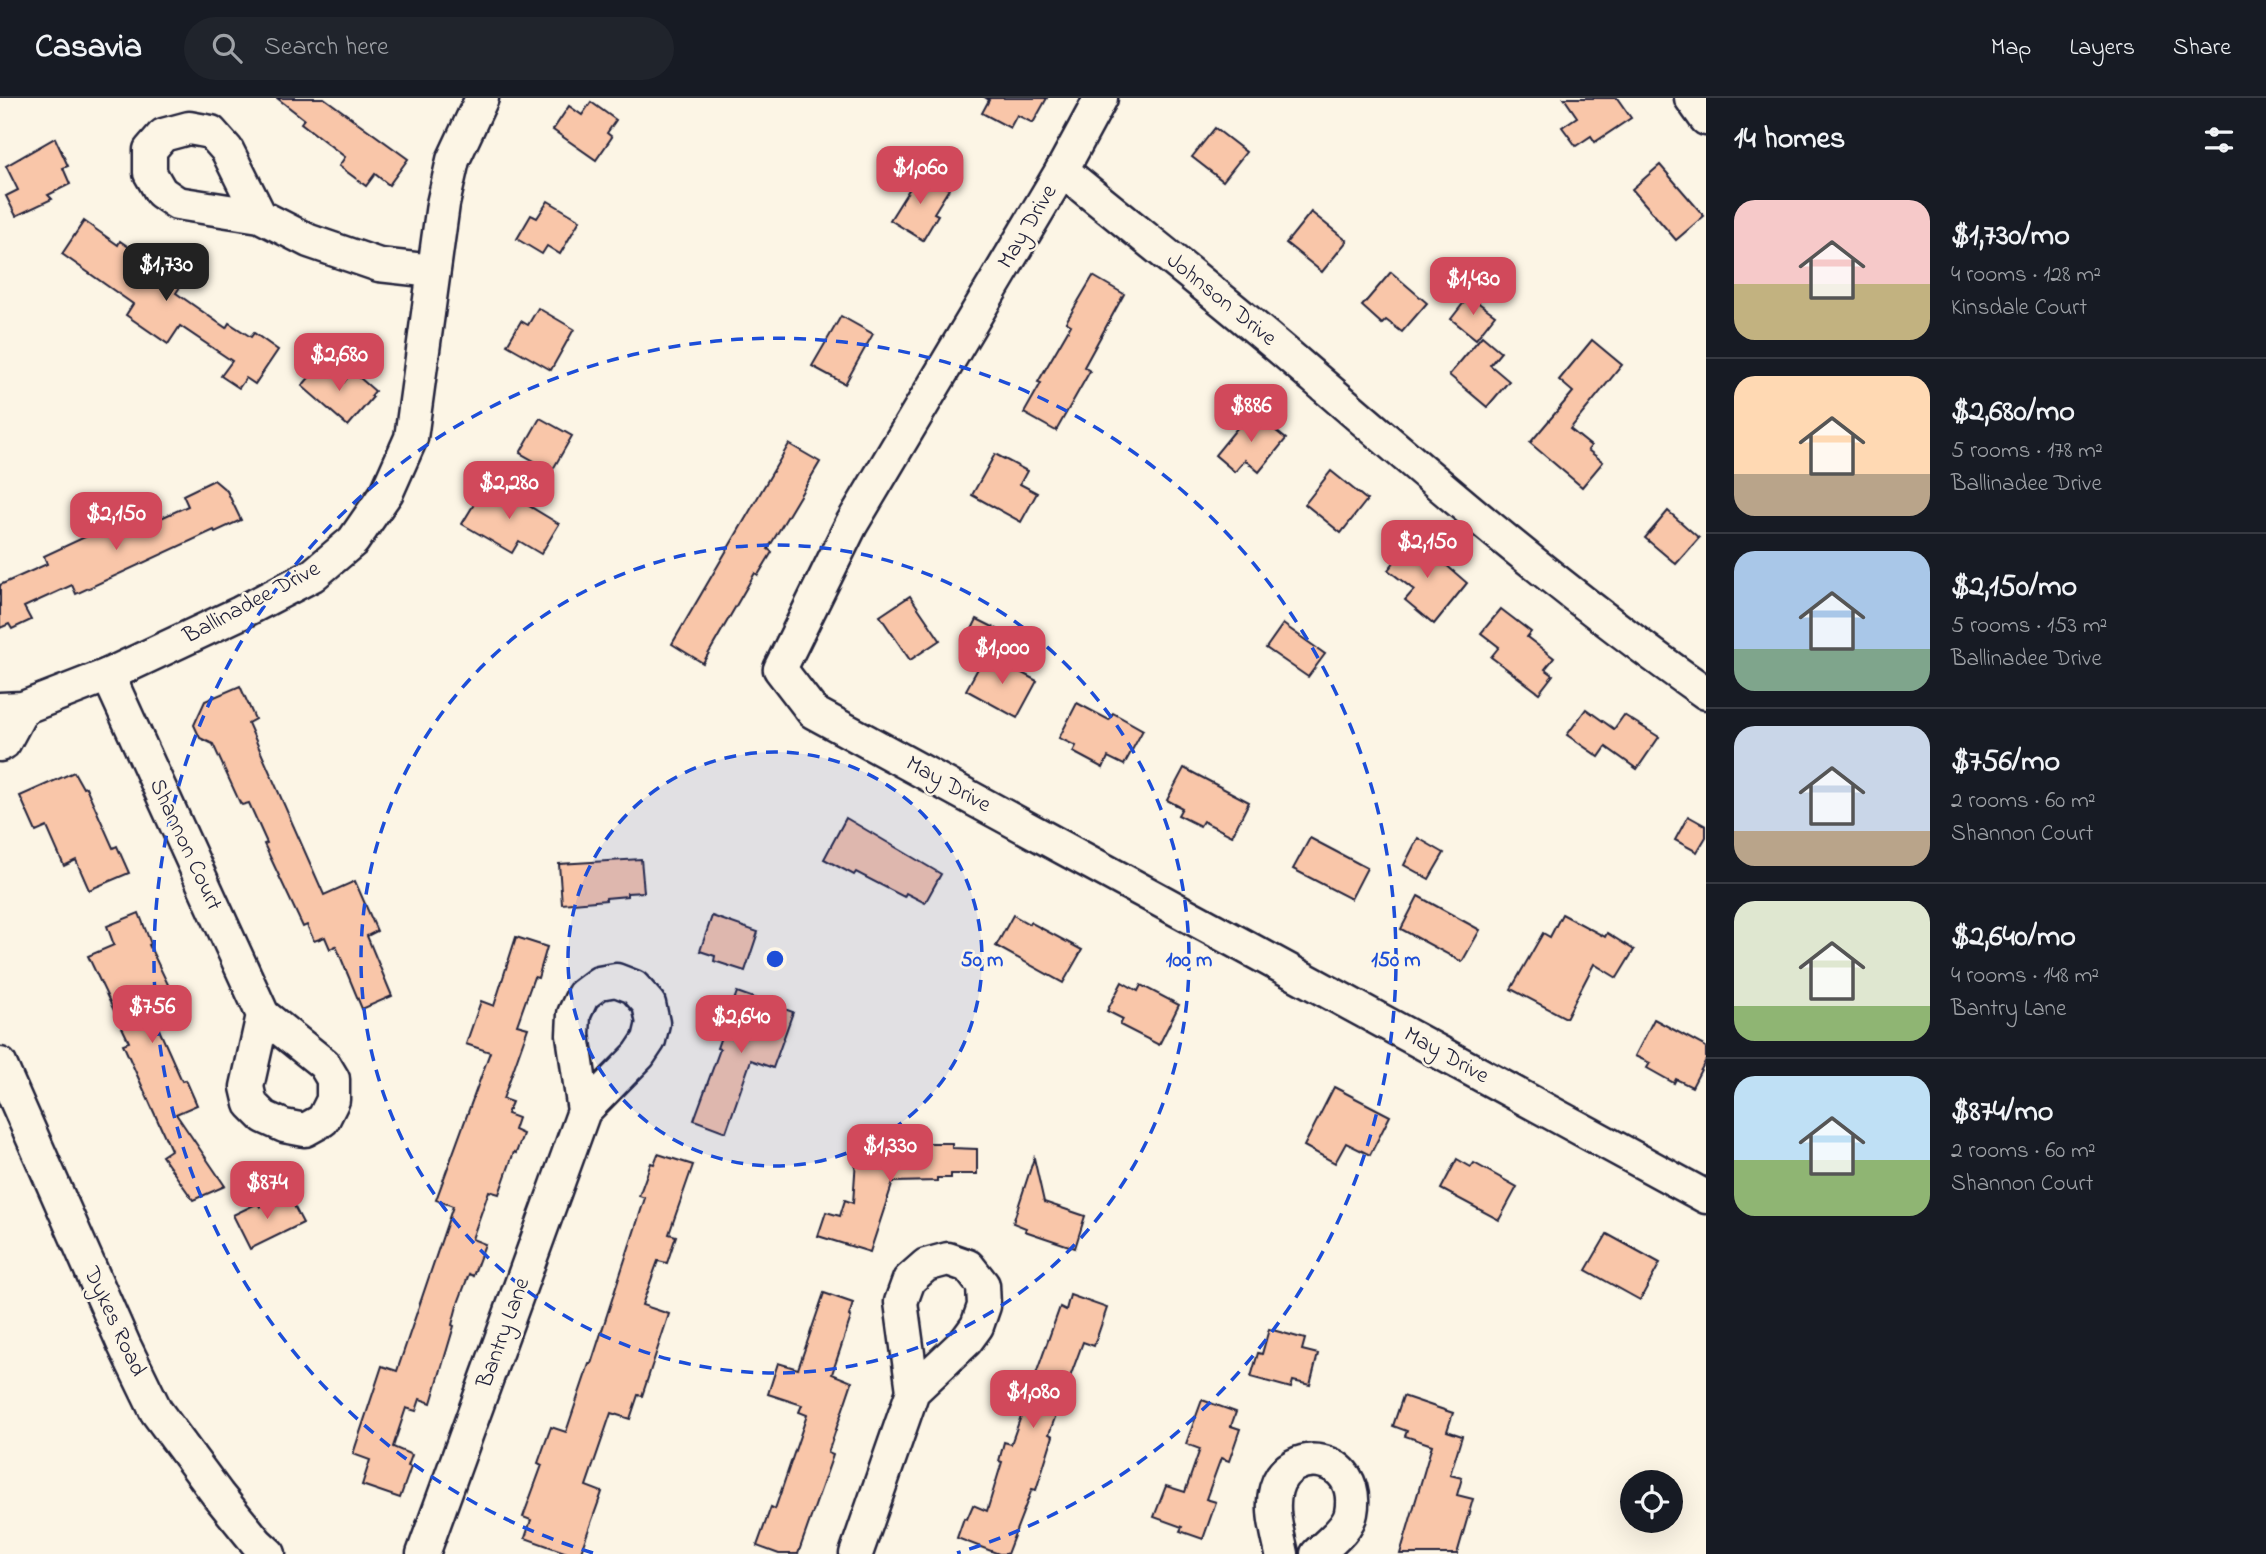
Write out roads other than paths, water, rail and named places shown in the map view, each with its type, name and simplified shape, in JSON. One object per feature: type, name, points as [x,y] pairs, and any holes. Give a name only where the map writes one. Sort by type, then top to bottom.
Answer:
[{"type":"street","name":"Ballinadee Drive","points":[[0,745],[4,743],[12,709],[108,676],[240,613],[313,575],[353,541],[387,492],[411,438],[424,359],[443,204],[453,160],[482,98]]},
{"type":"street","name":"May Drive","points":[[1101,98],[1062,170],[851,525],[780,669],[813,712],[1706,1197]]},
{"type":"street","points":[[1691,98],[1706,119]]},
{"type":"street","name":"Johnson Drive","points":[[1062,170],[1301,366],[1492,530],[1636,645],[1706,694]]},
{"type":"street","points":[[260,216],[309,241],[379,265],[433,271]]},
{"type":"street","name":"Shannon Court","points":[[108,676],[263,1015]]},
{"type":"street","name":"Dykes Road","points":[[0,1065],[156,1411],[218,1495],[257,1543],[270,1554]]},
{"type":"street","name":"Bantry Lane","points":[[424,1554],[584,1111]]},
{"type":"street","points":[[856,1554],[913,1391]]},
{"type":"street","points":[[1282,1554],[1274,1511],[1276,1488],[1288,1469],[1308,1461],[1328,1462],[1343,1472],[1350,1493],[1351,1514],[1338,1534],[1317,1554]]}]
